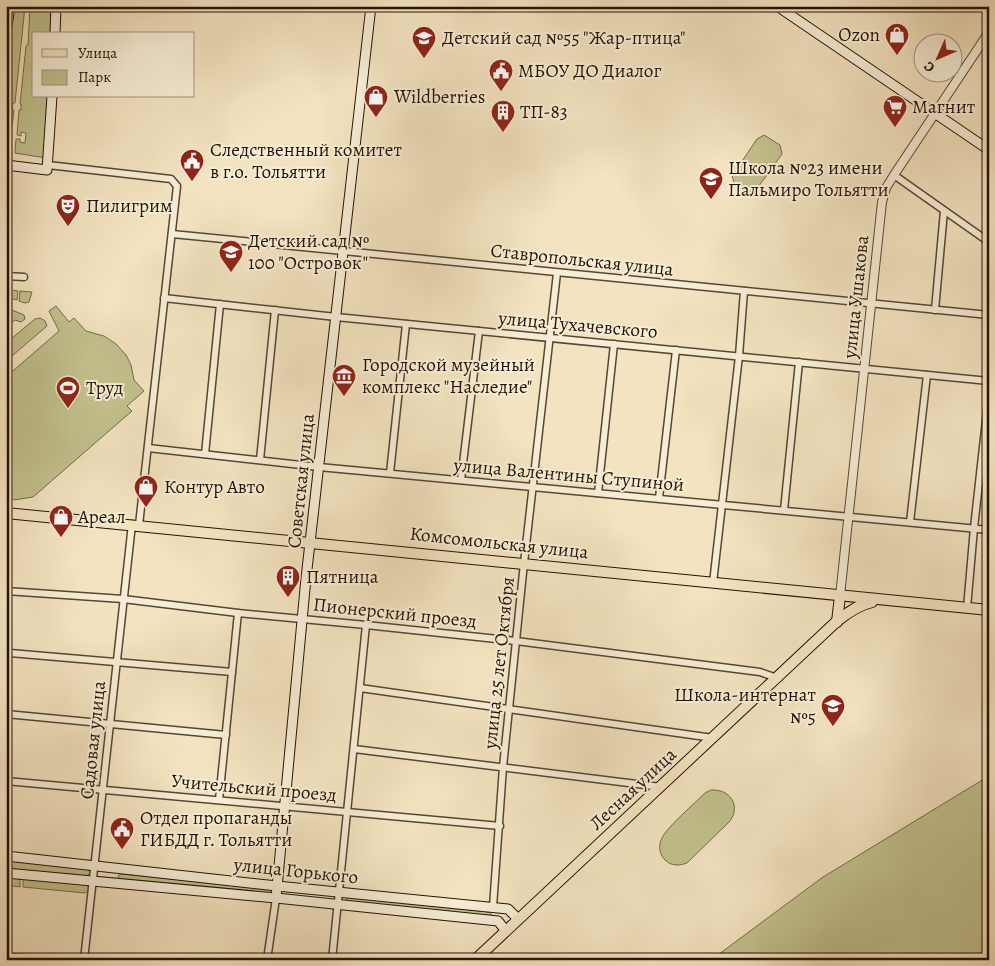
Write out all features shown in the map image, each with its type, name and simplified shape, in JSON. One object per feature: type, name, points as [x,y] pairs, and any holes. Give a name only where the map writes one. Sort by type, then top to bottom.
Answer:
[{"type":"main road","points":[[6,33],[10,6]]},
{"type":"main road","points":[[55,32],[56,6]]},
{"type":"main road","name":"Советская улица","points":[[276,898],[310,542],[372,6]]},
{"type":"main road","points":[[777,6],[989,150]]},
{"type":"main road","points":[[6,165],[48,168],[52,98]]},
{"type":"main road","name":"Комсомольская улица","points":[[6,513],[989,610]]},
{"type":"main road","points":[[836,622],[840,596]]},
{"type":"main road","name":"Лесная улица","points":[[475,960],[836,622],[862,604],[888,600]]},
{"type":"main road","name":"улица Горького","points":[[6,856],[508,909],[518,920]]},
{"type":"main road","name":"улица Горького","points":[[6,873],[338,904],[498,922],[506,931]]},
{"type":"street","name":"улица Ушакова","points":[[840,596],[882,202],[886,188],[894,175],[934,112],[989,32]]},
{"type":"street","name":"Садовая улица","points":[[48,168],[170,179],[177,186],[148,448],[123,600],[84,960]]},
{"type":"street","points":[[894,175],[989,242]]},
{"type":"street","points":[[935,310],[944,211]]},
{"type":"street","name":"Ставропольская улица","points":[[172,234],[989,315]]},
{"type":"street","name":"улица 25 лет Октября","points":[[493,908],[503,767],[556,273]]},
{"type":"street","points":[[6,276],[24,277]]},
{"type":"street","points":[[713,583],[739,356],[744,291]]},
{"type":"street","name":"улица Тухачевского","points":[[164,298],[336,317],[989,381]]},
{"type":"street","points":[[205,454],[220,304]]},
{"type":"street","points":[[260,460],[275,310]]},
{"type":"street","points":[[390,473],[406,324]]},
{"type":"street","points":[[460,480],[479,331]]},
{"type":"street","points":[[598,492],[614,344]]},
{"type":"street","points":[[660,498],[676,350]]},
{"type":"street","points":[[784,510],[799,362]]},
{"type":"street","points":[[910,522],[927,374]]},
{"type":"street","points":[[967,608],[989,393]]},
{"type":"street","name":"улица Валентины Ступиной","points":[[148,448],[319,467],[989,530]]},
{"type":"street","name":"Пионерский проезд","points":[[6,591],[123,600],[516,641],[760,672],[778,678]]},
{"type":"street","points":[[219,800],[238,613]]},
{"type":"street","points":[[332,960],[366,625]]},
{"type":"street","points":[[10,653],[232,672]]},
{"type":"street","points":[[360,688],[713,738]]},
{"type":"street","points":[[6,714],[226,735]]},
{"type":"street","points":[[354,749],[661,787]]},
{"type":"street","name":"Учительский проезд","points":[[6,781],[500,826]]},
{"type":"street","name":"Советская улица","points":[[268,960],[276,898]]},
{"type":"street","points":[[6,957],[55,960]]},
{"type":"green space","points":[[13,6],[25,6],[15,103],[13,103],[12,109],[14,110],[9,153],[6,153],[6,70]]},
{"type":"green space","points":[[30,6],[51,6],[50,32],[32,32],[32,98],[48,98],[46,158],[15,153],[16,139],[20,139],[20,142],[25,143],[26,133],[21,132],[21,136],[17,135],[26,46],[28,45]]},
{"type":"green space","points":[[764,135],[780,145],[782,154],[756,190],[749,192],[734,182],[732,176],[757,139]]},
{"type":"green space","points":[[6,289],[18,291],[17,300],[13,299],[6,305]]},
{"type":"green space","points":[[20,291],[32,292],[29,302],[19,301]]},
{"type":"green space","name":"Труд","points":[[56,306],[69,322],[74,318],[86,331],[104,336],[116,344],[126,355],[131,365],[134,380],[144,391],[127,406],[132,411],[33,497],[14,500],[6,493],[6,377],[59,331],[49,311]]},
{"type":"green space","points":[[12,310],[24,315],[25,319],[21,322],[15,320],[6,327],[6,315]]},
{"type":"green space","points":[[40,318],[45,321],[47,326],[6,361],[6,343],[35,319]]},
{"type":"green space","points":[[989,776],[989,960],[711,960],[823,877]]},
{"type":"green space","points":[[711,790],[724,792],[732,799],[734,809],[730,821],[687,863],[675,865],[667,862],[660,852],[660,844],[665,833],[705,793]]},
{"type":"green space","points":[[6,860],[88,869],[90,873],[86,876],[6,869]]},
{"type":"green space","points":[[121,874],[273,890],[272,894],[119,879],[118,876]]},
{"type":"green space","points":[[6,876],[20,877],[20,887],[6,885]]},
{"type":"green space","points":[[23,878],[86,884],[89,888],[85,893],[23,887]]},
{"type":"green space","points":[[347,897],[489,912],[492,915],[490,917],[346,901]]},
{"type":"place","name":"Ozon","points":[[897,56]]},
{"type":"place","name":"Детский сад №55 \"Жар-птица\"","points":[[424,59]]},
{"type":"place","name":"МБОУ ДО Диалог","points":[[501,92]]},
{"type":"place","name":"Wildberries","points":[[376,118]]},
{"type":"place","name":"Магнит","points":[[895,128]]},
{"type":"place","name":"ТП-83","points":[[503,133]]},
{"type":"place","name":"Следственный комитет в г.о. Тольятти","points":[[192,182]]},
{"type":"place","name":"Школа №23 имени Пальмиро Тольятти","points":[[711,200]]},
{"type":"place","name":"Пилигрим","points":[[68,227]]},
{"type":"place","name":"Детский сад № 100 \"Островок\"","points":[[231,273]]},
{"type":"place","name":"Городской музейный комплекс \"Наследие\"","points":[[344,397]]},
{"type":"place","name":"Труд","points":[[68,409]]},
{"type":"place","name":"Контур Авто","points":[[146,508]]},
{"type":"place","name":"Ареал","points":[[61,538]]},
{"type":"place","name":"Пятница","points":[[288,598]]},
{"type":"place","name":"Школа-интернат №5","points":[[833,727]]},
{"type":"place","name":"Отдел пропаганды ГИБДД г. Тольятти","points":[[122,850]]}]
